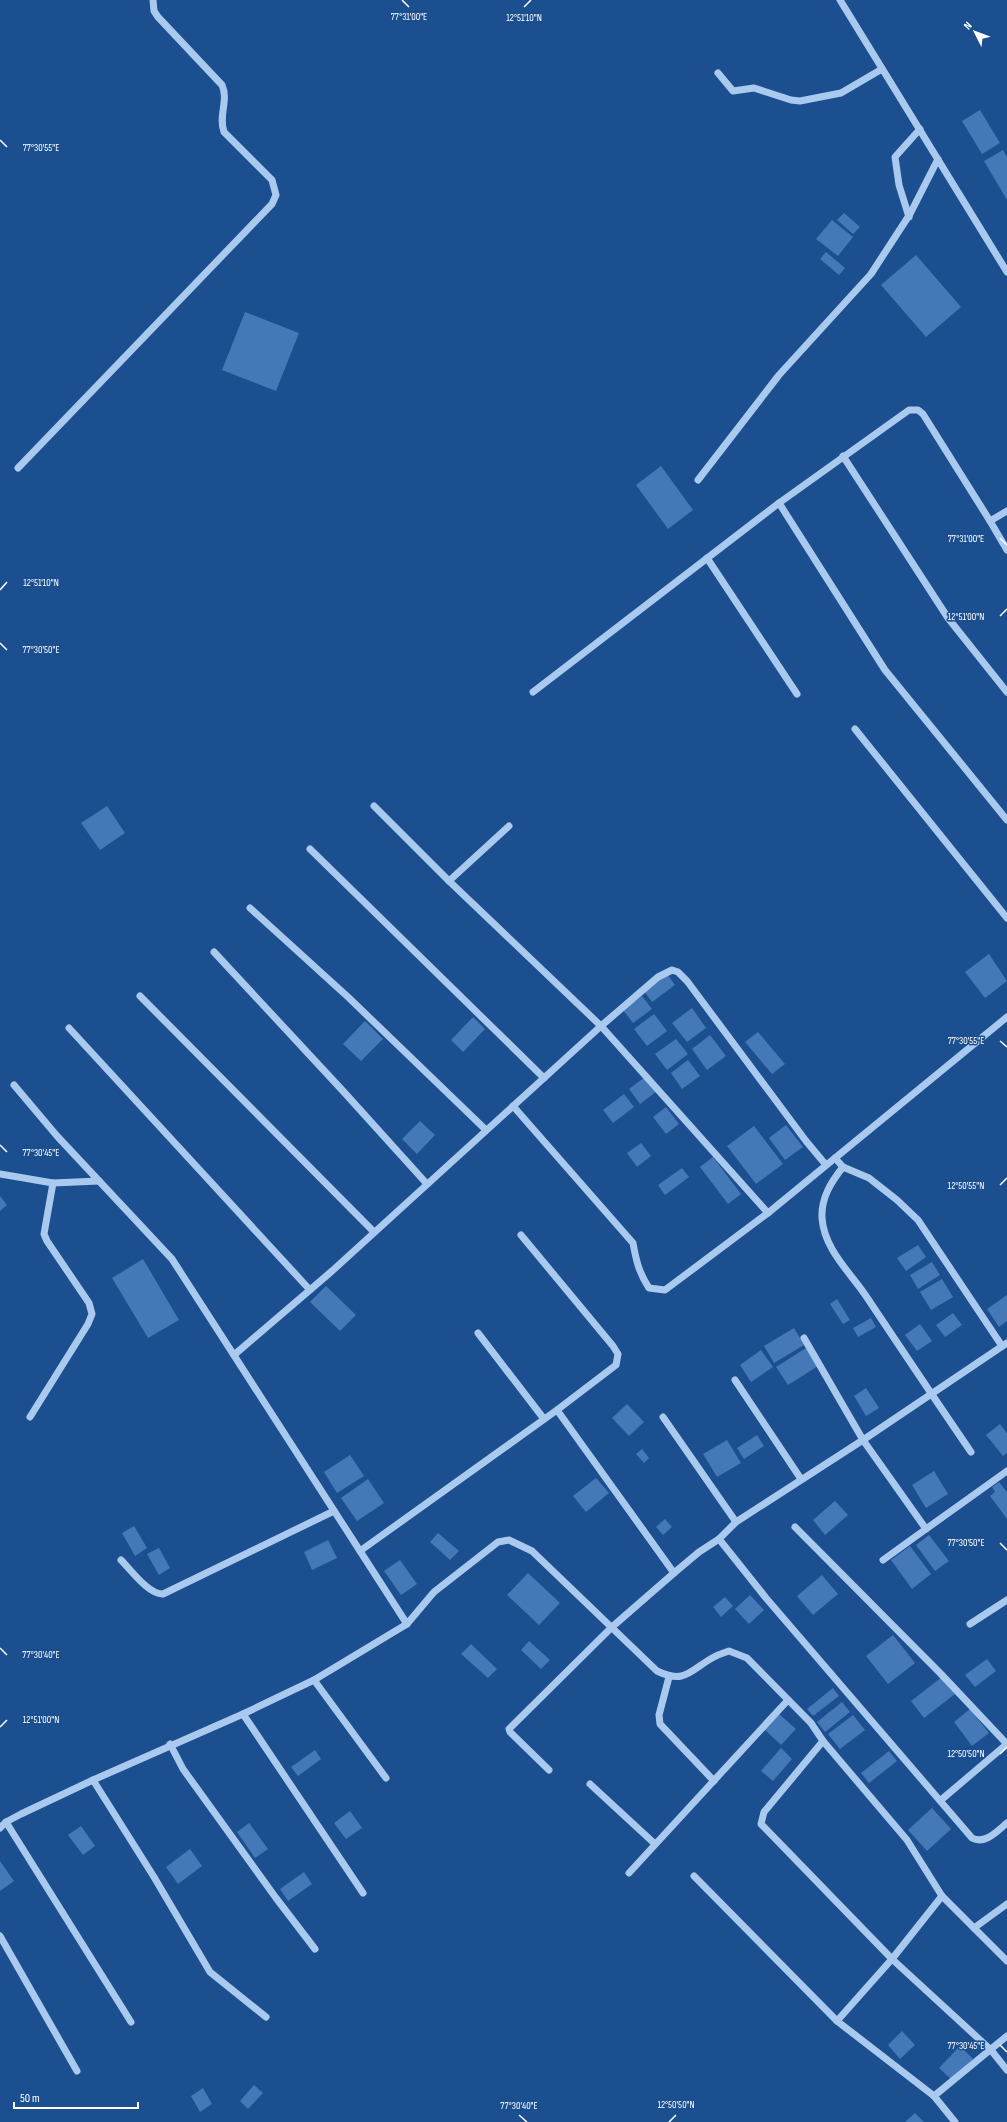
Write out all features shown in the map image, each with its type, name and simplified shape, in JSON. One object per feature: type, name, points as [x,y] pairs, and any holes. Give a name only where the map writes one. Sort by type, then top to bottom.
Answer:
[{"type":"street","points":[[18,468],[272,204],[276,196],[272,180],[224,132],[221,125],[225,96],[222,85],[158,17],[154,11],[153,0]]},
{"type":"street","points":[[840,0],[1007,272]]},
{"type":"street","points":[[718,73],[733,91],[754,88],[791,100],[800,101],[841,93],[882,69]]},
{"type":"street","points":[[908,217],[899,185],[895,157],[920,130]]},
{"type":"street","points":[[698,480],[779,375],[871,274],[908,217],[938,159]]},
{"type":"street","points":[[533,692],[779,503],[903,413],[914,409],[918,410],[990,521],[1007,550]]},
{"type":"street","points":[[843,456],[948,618],[1007,692]]},
{"type":"street","points":[[779,503],[885,670],[1007,820]]},
{"type":"street","points":[[990,521],[1007,511]]},
{"type":"street","points":[[707,558],[797,694]]},
{"type":"street","points":[[855,729],[1007,918]]},
{"type":"street","points":[[374,806],[449,882],[601,1026],[768,1213]]},
{"type":"street","points":[[449,882],[509,826]]},
{"type":"street","points":[[310,849],[544,1078]]},
{"type":"street","points":[[250,908],[348,997],[486,1130]]},
{"type":"street","points":[[214,952],[427,1184]]},
{"type":"street","points":[[234,1355],[310,1290],[601,1026],[658,977],[672,970],[678,972],[687,981],[806,1141],[826,1165]]},
{"type":"street","points":[[140,996],[374,1232]]},
{"type":"street","points":[[512,1106],[633,1243],[636,1261],[643,1279],[649,1288],[665,1290],[768,1213],[1007,1017]]},
{"type":"street","points":[[69,1028],[310,1290]]},
{"type":"street","points":[[14,1085],[57,1136],[172,1259],[408,1624]]},
{"type":"street","points":[[549,1770],[510,1732],[509,1729],[612,1627],[698,1552],[719,1539],[736,1522],[932,1395],[1004,1344],[918,1220],[869,1178],[843,1166],[834,1158]]},
{"type":"street","points":[[843,1166],[830,1184],[823,1202],[822,1218],[826,1237],[835,1253],[866,1296],[971,1452]]},
{"type":"street","points":[[0,1174],[53,1183],[99,1181]]},
{"type":"street","points":[[30,1417],[88,1324],[92,1314],[89,1303],[44,1234],[53,1183]]},
{"type":"street","points":[[360,1551],[557,1410],[616,1365],[618,1354],[613,1346],[521,1234]]},
{"type":"street","points":[[478,1333],[544,1419]]},
{"type":"street","points":[[804,1338],[863,1440],[926,1528]]},
{"type":"street","points":[[735,1380],[801,1479]]},
{"type":"street","points":[[557,1410],[674,1573]]},
{"type":"street","points":[[663,1417],[736,1522]]},
{"type":"street","points":[[883,1560],[1007,1471]]},
{"type":"street","points":[[122,1560],[151,1590],[158,1594],[163,1594],[334,1511]]},
{"type":"street","points":[[795,1527],[941,1674],[1007,1744],[941,1800]]},
{"type":"street","points":[[719,1539],[766,1598],[941,1800],[972,1838],[978,1841],[988,1838],[1007,1824]]},
{"type":"street","points":[[0,1828],[6,1822],[93,1780],[170,1744],[243,1714],[314,1680],[408,1624],[434,1592],[498,1542],[509,1540],[532,1551],[657,1671],[669,1677],[688,1675],[714,1657],[729,1651],[747,1658],[811,1723],[824,1741],[907,1840],[942,1896],[1007,1961]]},
{"type":"street","points":[[970,1624],[1007,1600]]},
{"type":"street","points":[[669,1677],[659,1715],[660,1724],[714,1781]]},
{"type":"street","points":[[314,1680],[386,1778]]},
{"type":"street","points":[[629,1873],[788,1700]]},
{"type":"street","points":[[243,1714],[363,1893]]},
{"type":"street","points":[[824,1741],[764,1812],[761,1824],[892,1958],[991,2050],[1007,2070]]},
{"type":"street","points":[[170,1744],[183,1769],[276,1898],[316,1949]]},
{"type":"street","points":[[93,1780],[154,1877],[210,1972],[266,2017]]},
{"type":"street","points":[[590,1784],[655,1844]]},
{"type":"street","points":[[6,1822],[131,2022]]},
{"type":"street","points":[[694,1876],[837,2021],[934,2096],[955,2122]]},
{"type":"street","points":[[837,2021],[892,1958],[942,1896]]},
{"type":"street","points":[[974,1928],[1007,1904]]},
{"type":"street","points":[[0,1936],[77,2071]]},
{"type":"street","points":[[934,2096],[1007,2036]]},
{"type":"building","points":[[980,110],[1000,143],[982,154],[962,121]]},
{"type":"building","points":[[1003,150],[1007,157],[1007,200],[984,161]]},
{"type":"building","points":[[844,213],[860,227],[853,234],[837,220]]},
{"type":"building","points":[[832,220],[853,237],[838,256],[816,239]]},
{"type":"building","points":[[826,252],[845,268],[839,275],[820,259]]},
{"type":"building","points":[[916,255],[961,307],[926,337],[881,285]]},
{"type":"building","points":[[245,312],[299,333],[276,391],[222,370]]},
{"type":"building","points":[[661,466],[693,510],[668,529],[636,485]]},
{"type":"building","points":[[107,806],[125,833],[100,850],[81,823]]},
{"type":"building","points":[[989,954],[1007,981],[985,998],[965,972]]},
{"type":"building","points":[[667,974],[675,985],[652,1002],[644,991]]},
{"type":"building","points":[[642,996],[652,1009],[633,1023],[623,1010]]},
{"type":"building","points":[[692,1008],[706,1028],[687,1042],[672,1023]]},
{"type":"building","points":[[654,1014],[667,1031],[647,1046],[634,1029]]},
{"type":"building","points":[[473,1017],[485,1029],[463,1052],[451,1040]]},
{"type":"building","points":[[365,1021],[383,1039],[361,1061],[343,1044]]},
{"type":"building","points":[[758,1032],[785,1064],[772,1074],[745,1042]]},
{"type":"building","points":[[710,1035],[726,1056],[707,1070],[692,1049]]},
{"type":"building","points":[[676,1039],[688,1054],[667,1070],[655,1054]]},
{"type":"building","points":[[688,1060],[700,1076],[682,1089],[671,1073]]},
{"type":"building","points":[[645,1077],[656,1092],[640,1104],[629,1089]]},
{"type":"building","points":[[624,1094],[634,1107],[613,1123],[603,1110]]},
{"type":"building","points":[[666,1107],[679,1124],[666,1134],[653,1117]]},
{"type":"building","points":[[420,1121],[435,1135],[417,1154],[402,1139]]},
{"type":"building","points":[[786,1125],[803,1147],[785,1160],[769,1138]]},
{"type":"building","points":[[754,1126],[783,1164],[756,1184],[727,1146]]},
{"type":"building","points":[[641,1143],[651,1156],[637,1167],[627,1153]]},
{"type":"building","points":[[713,1157],[741,1194],[728,1204],[700,1167]]},
{"type":"building","points":[[682,1168],[689,1177],[665,1195],[658,1185]]},
{"type":"building","points":[[0,1196],[7,1205],[0,1211]]},
{"type":"building","points":[[918,1245],[926,1257],[906,1271],[897,1258]]},
{"type":"building","points":[[143,1259],[179,1320],[148,1338],[112,1278]]},
{"type":"building","points":[[932,1262],[940,1275],[918,1289],[910,1275]]},
{"type":"building","points":[[942,1279],[953,1297],[931,1310],[920,1292]]},
{"type":"building","points":[[326,1286],[356,1315],[340,1331],[310,1302]]},
{"type":"building","points":[[1007,1295],[1007,1321],[999,1327],[987,1309]]},
{"type":"building","points":[[837,1299],[850,1320],[843,1324],[830,1304]]},
{"type":"building","points":[[953,1313],[962,1325],[945,1337],[936,1325]]},
{"type":"building","points":[[871,1318],[876,1327],[858,1337],[853,1328]]},
{"type":"building","points":[[920,1324],[932,1341],[917,1351],[905,1335]]},
{"type":"building","points":[[794,1328],[804,1345],[774,1363],[764,1346]]},
{"type":"building","points":[[806,1348],[818,1366],[788,1385],[776,1367]]},
{"type":"building","points":[[761,1350],[773,1367],[751,1382],[740,1365]]},
{"type":"building","points":[[866,1388],[879,1408],[866,1416],[854,1396]]},
{"type":"building","points":[[627,1404],[644,1422],[629,1436],[612,1418]]},
{"type":"building","points":[[1000,1424],[1007,1433],[1007,1453],[1003,1456],[986,1435]]},
{"type":"building","points":[[757,1435],[764,1446],[744,1459],[737,1448]]},
{"type":"building","points":[[727,1440],[741,1463],[717,1477],[703,1454]]},
{"type":"building","points":[[642,1449],[649,1458],[644,1463],[636,1454]]},
{"type":"building","points":[[350,1455],[364,1476],[337,1493],[324,1472]]},
{"type":"building","points":[[934,1471],[948,1494],[926,1508],[912,1485]]},
{"type":"building","points":[[596,1478],[609,1493],[586,1512],[573,1496]]},
{"type":"building","points":[[368,1479],[384,1503],[357,1521],[341,1498]]},
{"type":"building","points":[[999,1482],[1007,1492],[1007,1519],[990,1496],[995,1492],[992,1487]]},
{"type":"building","points":[[835,1501],[848,1515],[825,1535],[813,1520]]},
{"type":"building","points":[[665,1519],[672,1527],[663,1535],[656,1527]]},
{"type":"building","points":[[134,1526],[147,1548],[135,1556],[122,1533]]},
{"type":"building","points":[[438,1533],[459,1551],[450,1560],[430,1542]]},
{"type":"building","points":[[929,1535],[949,1561],[935,1571],[916,1545]]},
{"type":"building","points":[[328,1540],[337,1558],[312,1570],[304,1552]]},
{"type":"building","points":[[910,1546],[931,1574],[912,1589],[891,1560]]},
{"type":"building","points":[[159,1548],[170,1568],[159,1575],[147,1554]]},
{"type":"building","points":[[400,1560],[417,1584],[401,1595],[384,1571]]},
{"type":"building","points":[[528,1573],[560,1603],[539,1625],[507,1595]]},
{"type":"building","points":[[822,1575],[838,1594],[813,1615],[797,1596]]},
{"type":"building","points":[[750,1595],[764,1610],[749,1624],[735,1609]]},
{"type":"building","points":[[725,1597],[733,1606],[721,1617],[713,1607]]},
{"type":"building","points":[[893,1635],[915,1663],[888,1684],[866,1656]]},
{"type":"building","points":[[529,1641],[550,1660],[541,1669],[521,1650]]},
{"type":"building","points":[[471,1644],[497,1669],[488,1678],[461,1654]]},
{"type":"building","points":[[987,1659],[996,1671],[975,1687],[965,1675]]},
{"type":"building","points":[[942,1677],[955,1694],[924,1718],[911,1701]]},
{"type":"building","points":[[833,1688],[839,1696],[813,1716],[807,1709]]},
{"type":"building","points":[[842,1702],[850,1712],[825,1732],[817,1722]]},
{"type":"building","points":[[970,1709],[989,1733],[972,1746],[954,1722]]},
{"type":"building","points":[[778,1713],[796,1729],[781,1745],[764,1729]]},
{"type":"building","points":[[853,1715],[865,1730],[840,1749],[828,1734]]},
{"type":"building","points":[[781,1748],[792,1759],[773,1781],[761,1771]]},
{"type":"building","points":[[315,1750],[321,1759],[298,1776],[291,1767]]},
{"type":"building","points":[[889,1751],[897,1761],[869,1783],[861,1773]]},
{"type":"building","points":[[932,1808],[951,1829],[927,1851],[908,1830]]},
{"type":"building","points":[[350,1811],[362,1828],[346,1839],[334,1823]]},
{"type":"building","points":[[249,1823],[268,1849],[255,1858],[237,1832]]},
{"type":"building","points":[[81,1826],[95,1846],[83,1855],[68,1835]]},
{"type":"building","points":[[190,1849],[202,1866],[178,1884],[166,1867]]},
{"type":"building","points":[[0,1861],[14,1881],[0,1891]]},
{"type":"building","points":[[304,1872],[312,1884],[288,1901],[280,1889]]},
{"type":"building","points":[[902,2031],[915,2045],[900,2059],[888,2045]]},
{"type":"building","points":[[960,2046],[973,2059],[952,2080],[939,2068]]},
{"type":"building","points":[[254,2085],[263,2093],[248,2109],[240,2101]]},
{"type":"building","points":[[203,2088],[212,2104],[200,2112],[191,2096]]},
{"type":"building","points":[[915,2113],[924,2122],[905,2122]]}]
